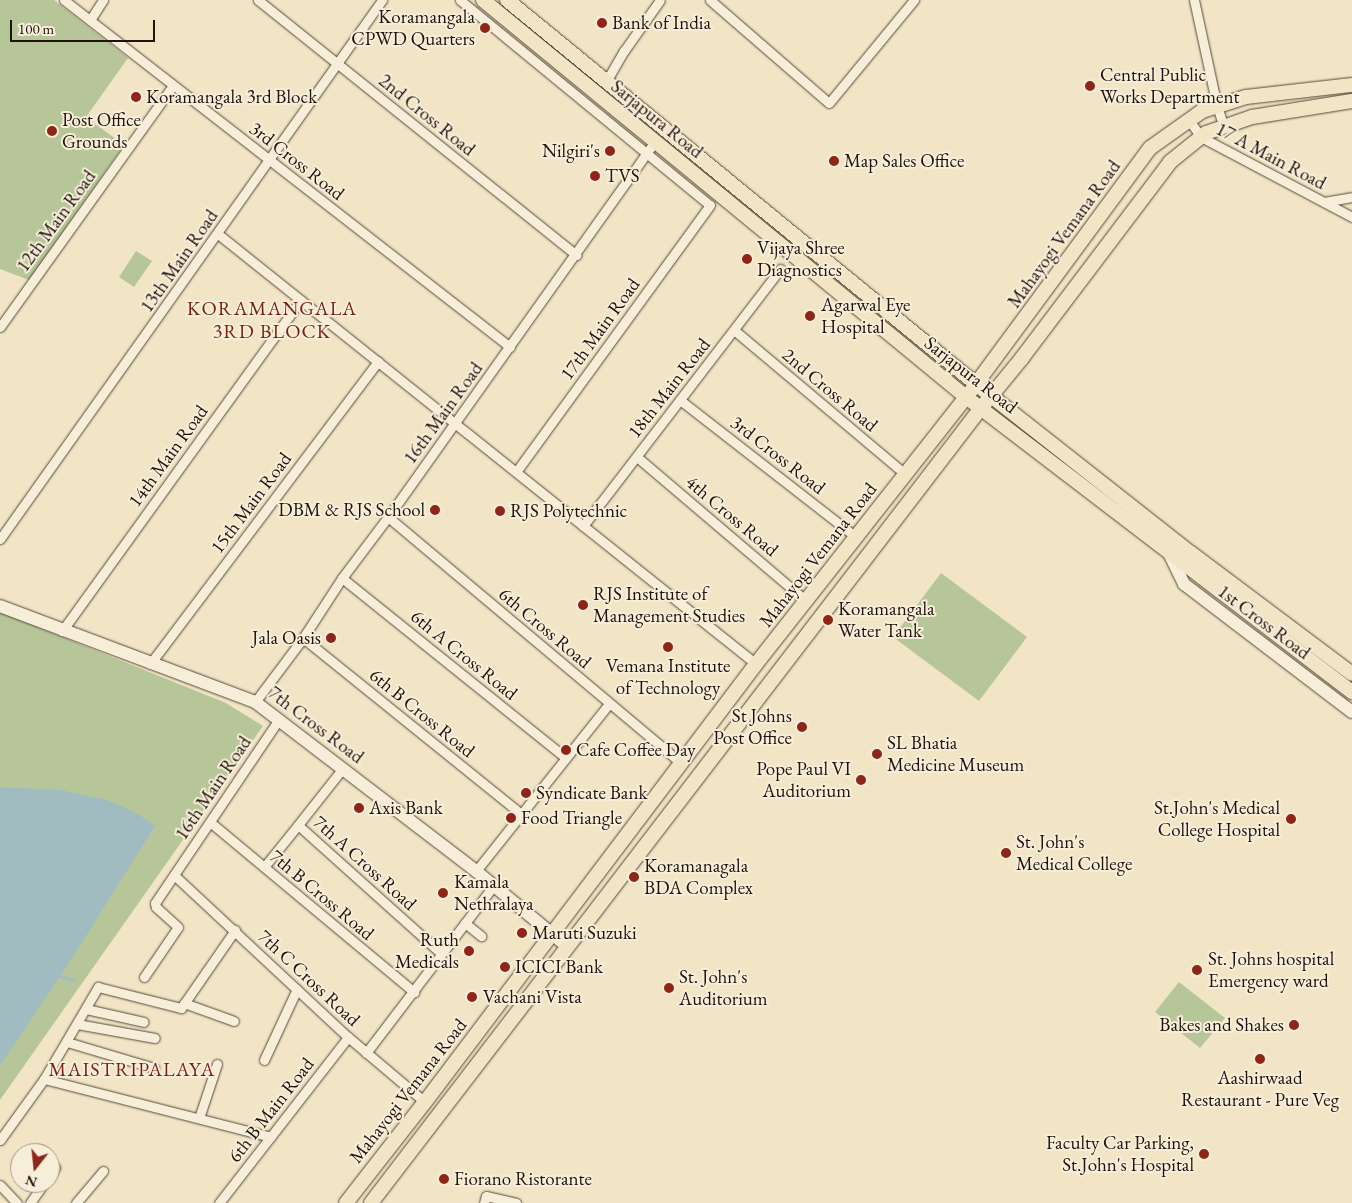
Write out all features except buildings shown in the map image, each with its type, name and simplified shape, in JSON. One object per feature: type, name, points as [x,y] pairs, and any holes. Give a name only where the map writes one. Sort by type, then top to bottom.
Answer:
[{"type":"main road","name":"Sarjapura Road","points":[[482,0],[966,397],[1352,692]]},
{"type":"main road","name":"Sarjapura Road","points":[[507,0],[976,384],[1191,553],[1352,674]]},
{"type":"main road","name":"Mahayogi Vemana Road","points":[[351,1202],[756,664],[976,384],[1150,148],[1202,111],[1217,106],[1246,97],[1352,85]]},
{"type":"main road","name":"Mahayogi Vemana Road","points":[[371,1203],[1170,162],[1206,133],[1252,117],[1352,101]]},
{"type":"street","name":"3rd Cross Road","points":[[64,0],[510,347]]},
{"type":"street","points":[[90,20],[103,0]]},
{"type":"street","name":"2nd Cross Road","points":[[258,0],[576,255]]},
{"type":"street","name":"13th Main Road","points":[[0,540],[382,0]]},
{"type":"street","name":"Sarjapura Road","points":[[460,0],[646,155],[710,205]]},
{"type":"street","points":[[607,80],[624,51],[660,0]]},
{"type":"street","points":[[710,0],[829,103],[914,0]]},
{"type":"street","points":[[1194,0],[1217,106],[1224,127]]},
{"type":"street","name":"12th Main Road","points":[[1,325],[173,85]]},
{"type":"street","points":[[1189,120],[1201,137]]},
{"type":"street","name":"17 A Main Road","points":[[1201,137],[1352,218]]},
{"type":"street","name":"16th Main Road","points":[[255,702],[303,638],[342,578],[576,255],[655,141]]},
{"type":"street","points":[[1324,202],[1352,197]]},
{"type":"street","name":"17th Main Road","points":[[516,472],[710,205]]},
{"type":"street","points":[[218,234],[756,664]]},
{"type":"street","name":"18th Main Road","points":[[583,526],[792,254]]},
{"type":"street","name":"14th Main Road","points":[[62,631],[301,300]]},
{"type":"street","name":"2nd Cross Road","points":[[734,330],[906,474]]},
{"type":"street","name":"15th Main Road","points":[[150,664],[378,361]]},
{"type":"street","name":"3rd Cross Road","points":[[680,400],[856,537]]},
{"type":"street","name":"4th Cross Road","points":[[636,457],[806,601]]},
{"type":"street","name":"6th Cross Road","points":[[388,517],[681,763]]},
{"type":"street","name":"1st Cross Road","points":[[1167,550],[1184,584],[1352,712]]},
{"type":"street","name":"6th A Cross Road","points":[[342,578],[566,758]]},
{"type":"street","name":"7th Cross Road","points":[[0,606],[62,631],[255,702],[476,871],[568,947]]},
{"type":"street","name":"6th B Cross Road","points":[[303,638],[521,814]]},
{"type":"street","points":[[476,871],[609,704]]},
{"type":"street","name":"16th Main Road","points":[[144,977],[178,927],[155,906],[279,719]]},
{"type":"street","name":"7th A Cross Road","points":[[343,768],[298,825],[442,954]]},
{"type":"street","name":"7th B Cross Road","points":[[210,822],[414,992]]},
{"type":"street","points":[[264,867],[298,825]]},
{"type":"street","name":"7th C Cross Road","points":[[174,875],[235,930],[348,1038],[425,1102]]},
{"type":"street","points":[[366,1053],[414,992],[492,886]]},
{"type":"street","points":[[465,923],[481,936]]},
{"type":"street","points":[[0,1140],[44,1079],[99,986],[181,1008],[235,930]]},
{"type":"street","points":[[264,1060],[297,989]]},
{"type":"street","points":[[184,1003],[234,1021]]},
{"type":"street","points":[[86,1009],[144,1022]]},
{"type":"street","points":[[77,1024],[155,1038]]},
{"type":"street","name":"6th B Main Road","points":[[220,1203],[348,1038]]},
{"type":"street","points":[[67,1042],[154,1068]]},
{"type":"street","points":[[200,1118],[217,1064]]},
{"type":"street","points":[[44,1079],[270,1137]]},
{"type":"street","points":[[76,1203],[103,1170]]},
{"type":"street","points":[[0,1185],[17,1203]]},
{"type":"street","points":[[485,1199],[516,1203]]},
{"type":"green space","name":"Post Office Grounds","points":[[0,0],[54,0],[128,58],[86,117],[124,145],[29,280],[0,269]]},
{"type":"green space","points":[[136,251],[152,261],[134,287],[119,277]]},
{"type":"green space","points":[[941,573],[1027,637],[979,701],[893,637]]},
{"type":"green space","points":[[0,612],[226,703],[263,726],[0,1100],[0,1066],[17,1039],[11,789],[0,787]]},
{"type":"green space","points":[[1179,982],[1225,1018],[1200,1048],[1155,1012]]},
{"type":"water","points":[[0,787],[61,790],[107,800],[135,812],[155,826],[71,960],[0,1066]]},
{"type":"waterway","points":[[58,976],[74,980]]},
{"type":"place","name":"Bank of India","points":[[602,23]]},
{"type":"place","name":"Koramangala CPWD Quarters","points":[[485,28]]},
{"type":"place","name":"Central Public Works Department","points":[[1090,86]]},
{"type":"place","name":"Koramangala 3rd Block","points":[[136,97]]},
{"type":"place","name":"Post Office Grounds","points":[[52,131]]},
{"type":"place","name":"Nilgiri's","points":[[610,151]]},
{"type":"place","name":"Map Sales Office","points":[[834,161]]},
{"type":"place","name":"TVS","points":[[595,176]]},
{"type":"place","name":"Vijaya Shree Diagnostics","points":[[747,259]]},
{"type":"place","name":"Agarwal Eye Hospital","points":[[810,316]]},
{"type":"place","name":"DBM & RJS School","points":[[435,510]]},
{"type":"place","name":"RJS Polytechnic","points":[[500,511]]},
{"type":"place","name":"RJS Institute of Management Studies","points":[[583,605]]},
{"type":"place","name":"Koramangala Water Tank","points":[[828,620]]},
{"type":"place","name":"Jala Oasis","points":[[331,638]]},
{"type":"place","name":"Vemana Institute of Technology","points":[[668,647]]},
{"type":"place","name":"St Johns Post Office","points":[[802,727]]},
{"type":"place","name":"Cafe Coffee Day","points":[[566,750]]},
{"type":"place","name":"SL Bhatia Medicine Museum","points":[[877,754]]},
{"type":"place","name":"Pope Paul VI Auditorium","points":[[861,780]]},
{"type":"place","name":"Syndicate Bank","points":[[526,793]]},
{"type":"place","name":"Axis Bank","points":[[359,808]]},
{"type":"place","name":"Food Triangle","points":[[511,818]]},
{"type":"place","name":"St.John's Medical College Hospital","points":[[1291,819]]},
{"type":"place","name":"St. John's Medical College","points":[[1006,853]]},
{"type":"place","name":"Koramanagala BDA Complex","points":[[634,877]]},
{"type":"place","name":"Kamala Nethralaya","points":[[443,893]]},
{"type":"place","name":"Maruti Suzuki","points":[[522,933]]},
{"type":"place","name":"Ruth Medicals","points":[[469,951]]},
{"type":"place","name":"ICICI Bank","points":[[505,967]]},
{"type":"place","name":"St. Johns hospital Emergency ward","points":[[1197,970]]},
{"type":"place","name":"St. John's Auditorium","points":[[669,988]]},
{"type":"place","name":"Vachani Vista","points":[[472,997]]},
{"type":"place","name":"Bakes and Shakes","points":[[1294,1025]]},
{"type":"place","name":"Aashirwaad Restaurant - Pure Veg","points":[[1260,1059]]},
{"type":"place","name":"Faculty Car Parking, St.John's Hospital","points":[[1204,1154]]},
{"type":"place","name":"Fiorano Ristorante","points":[[444,1179]]},
{"type":"district","name":"KORAMANGALA 3RD BLOCK","points":[[272,320]]},
{"type":"district","name":"MAISTRIPALAYA","points":[[132,1069]]}]
